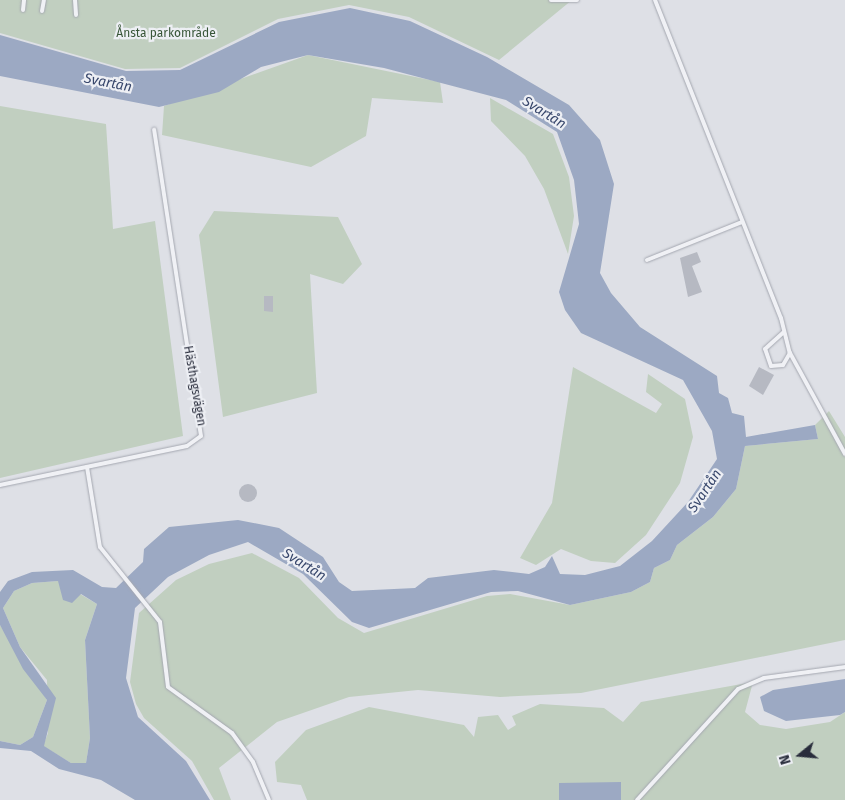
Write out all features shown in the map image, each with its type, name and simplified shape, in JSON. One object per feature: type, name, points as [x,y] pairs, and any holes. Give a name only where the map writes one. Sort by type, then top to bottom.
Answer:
[{"type":"lane","points":[[23,10],[24,0]]},
{"type":"lane","points":[[42,11],[44,0]]},
{"type":"lane","points":[[74,0],[76,15]]},
{"type":"lane","points":[[551,0],[577,0]]},
{"type":"lane","points":[[655,0],[742,222],[784,332],[790,353],[845,454]]},
{"type":"lane","name":"Hästhagsvägen","points":[[0,485],[187,446],[202,432],[154,130]]},
{"type":"lane","points":[[647,260],[742,222]]},
{"type":"lane","points":[[784,332],[770,342],[764,355],[778,367],[790,353]]},
{"type":"lane","points":[[87,466],[100,547],[150,607],[164,632],[168,687],[232,733],[253,762],[269,800]]},
{"type":"lane","points":[[637,800],[738,689],[764,678],[845,667]]},
{"type":"green space","name":"Ånsta parkområde","points":[[0,0],[572,0],[499,60],[409,17],[349,5],[278,19],[180,68],[125,69],[0,33]]},
{"type":"green space","points":[[308,55],[440,82],[443,103],[372,98],[366,136],[311,167],[162,135],[164,106]]},
{"type":"green space","points":[[490,98],[553,134],[569,177],[574,216],[568,254],[544,189],[525,156],[491,121]]},
{"type":"green space","points":[[0,106],[106,124],[113,229],[155,221],[183,436],[0,478]]},
{"type":"green space","points":[[214,211],[338,217],[362,264],[343,284],[310,274],[317,393],[223,417],[199,235]]},
{"type":"green space","points":[[573,367],[656,413],[662,404],[646,392],[648,374],[685,399],[693,437],[680,483],[646,535],[615,563],[591,561],[561,549],[536,565],[520,558],[552,503]]},
{"type":"green space","points":[[829,411],[845,437],[845,640],[581,693],[500,697],[418,690],[349,697],[277,722],[219,768],[231,800],[214,800],[192,761],[144,718],[136,704],[130,682],[139,613],[176,580],[209,564],[252,553],[299,578],[338,618],[364,633],[487,596],[510,594],[570,605],[631,592],[650,582],[654,568],[670,560],[677,545],[713,517],[736,489],[745,446],[818,439],[815,425]]},
{"type":"green space","points":[[58,581],[97,604],[85,640],[90,738],[86,763],[71,763],[43,746],[48,733],[47,680],[20,647],[3,608],[14,591],[32,583]]},
{"type":"green space","points":[[0,625],[47,700],[33,737],[20,745],[0,741]]},
{"type":"green space","points":[[753,682],[745,712],[760,725],[786,729],[830,722],[845,712],[845,800],[307,800],[301,785],[277,782],[275,762],[306,730],[369,707],[464,725],[474,737],[478,717],[498,715],[508,730],[516,725],[512,716],[540,704],[604,708],[623,722],[641,702]]},
{"type":"water","name":"Svartån","points":[[350,8],[410,21],[487,57],[569,105],[600,140],[614,184],[600,273],[611,293],[640,327],[717,376],[719,393],[728,398],[732,413],[744,416],[746,437],[815,425],[818,439],[745,446],[736,489],[713,517],[677,545],[670,560],[654,568],[650,582],[631,592],[570,605],[518,591],[491,592],[369,628],[352,622],[303,574],[248,542],[209,555],[168,577],[135,608],[126,678],[138,717],[186,761],[210,800],[135,800],[101,780],[59,769],[31,751],[0,748],[0,741],[20,745],[33,737],[47,700],[23,669],[0,625],[0,592],[8,581],[32,572],[73,570],[102,587],[116,588],[143,562],[144,549],[169,527],[238,520],[279,528],[323,557],[339,582],[352,591],[415,588],[428,578],[494,570],[529,574],[545,567],[552,556],[560,574],[585,575],[620,566],[652,541],[688,502],[717,459],[712,431],[683,380],[581,333],[565,310],[559,292],[579,224],[574,180],[557,132],[506,100],[384,68],[308,55],[261,67],[219,92],[159,107],[0,76],[0,35],[126,71],[180,70],[279,22]],"holes":[[[58,581],[63,600],[72,603],[81,594],[97,604],[85,640],[90,738],[86,763],[71,763],[44,746],[56,698],[20,647],[3,608],[14,591],[32,583]]]},
{"type":"water","points":[[845,679],[845,712],[840,715],[786,721],[764,711],[760,697],[773,690]]},
{"type":"water","points":[[621,782],[621,800],[559,800],[559,783]]},
{"type":"building","points":[[697,252],[701,262],[692,266],[702,292],[688,297],[680,258]]},
{"type":"building","points":[[264,296],[273,296],[273,312],[264,311]]},
{"type":"building","points":[[759,367],[774,375],[763,395],[749,386]]},
{"type":"building","points":[[248,484],[254,487],[257,493],[254,499],[248,502],[242,499],[239,493],[242,487]]}]
